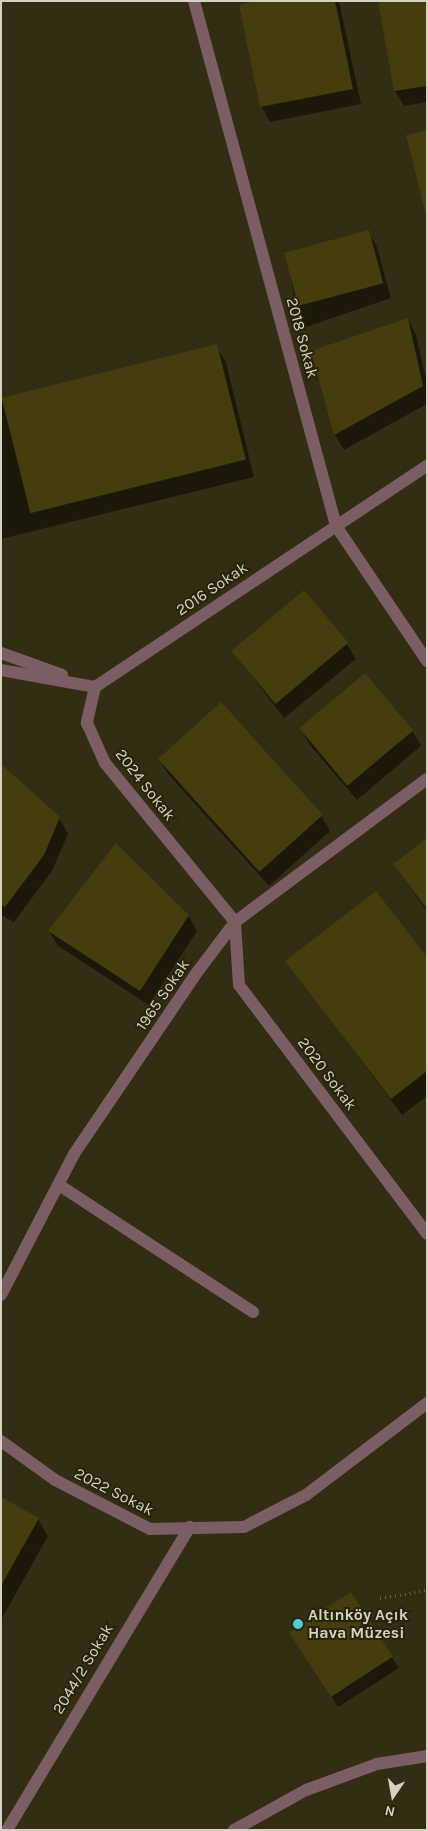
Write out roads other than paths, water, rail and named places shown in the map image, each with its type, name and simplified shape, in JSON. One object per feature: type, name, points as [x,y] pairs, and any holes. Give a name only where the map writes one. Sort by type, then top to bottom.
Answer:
[{"type":"street","name":"2018 Sokak","points":[[194,1],[336,526],[427,661]]},
{"type":"street","name":"2016 Sokak","points":[[95,687],[427,466]]},
{"type":"street","points":[[1,653],[95,687]]},
{"type":"street","points":[[1,670],[95,687]]},
{"type":"street","name":"2024 Sokak","points":[[95,687],[88,723],[105,763],[235,922]]},
{"type":"street","name":"1965 Sokak","points":[[1,1295],[74,1154],[195,975],[235,922],[427,780]]},
{"type":"street","name":"2020 Sokak","points":[[235,922],[239,984],[427,1234]]},
{"type":"street","points":[[58,1184],[252,1312]]},
{"type":"street","name":"2022 Sokak","points":[[1,1441],[55,1480],[150,1530],[190,1527],[244,1527],[306,1495],[427,1403]]},
{"type":"street","name":"2044/2 Sokak","points":[[8,1830],[190,1527]]},
{"type":"street","points":[[234,1830],[306,1790],[377,1764],[427,1756]]},
{"type":"place","name":"Altınköy Açık Hava Müzesi","points":[[298,1624]]}]
